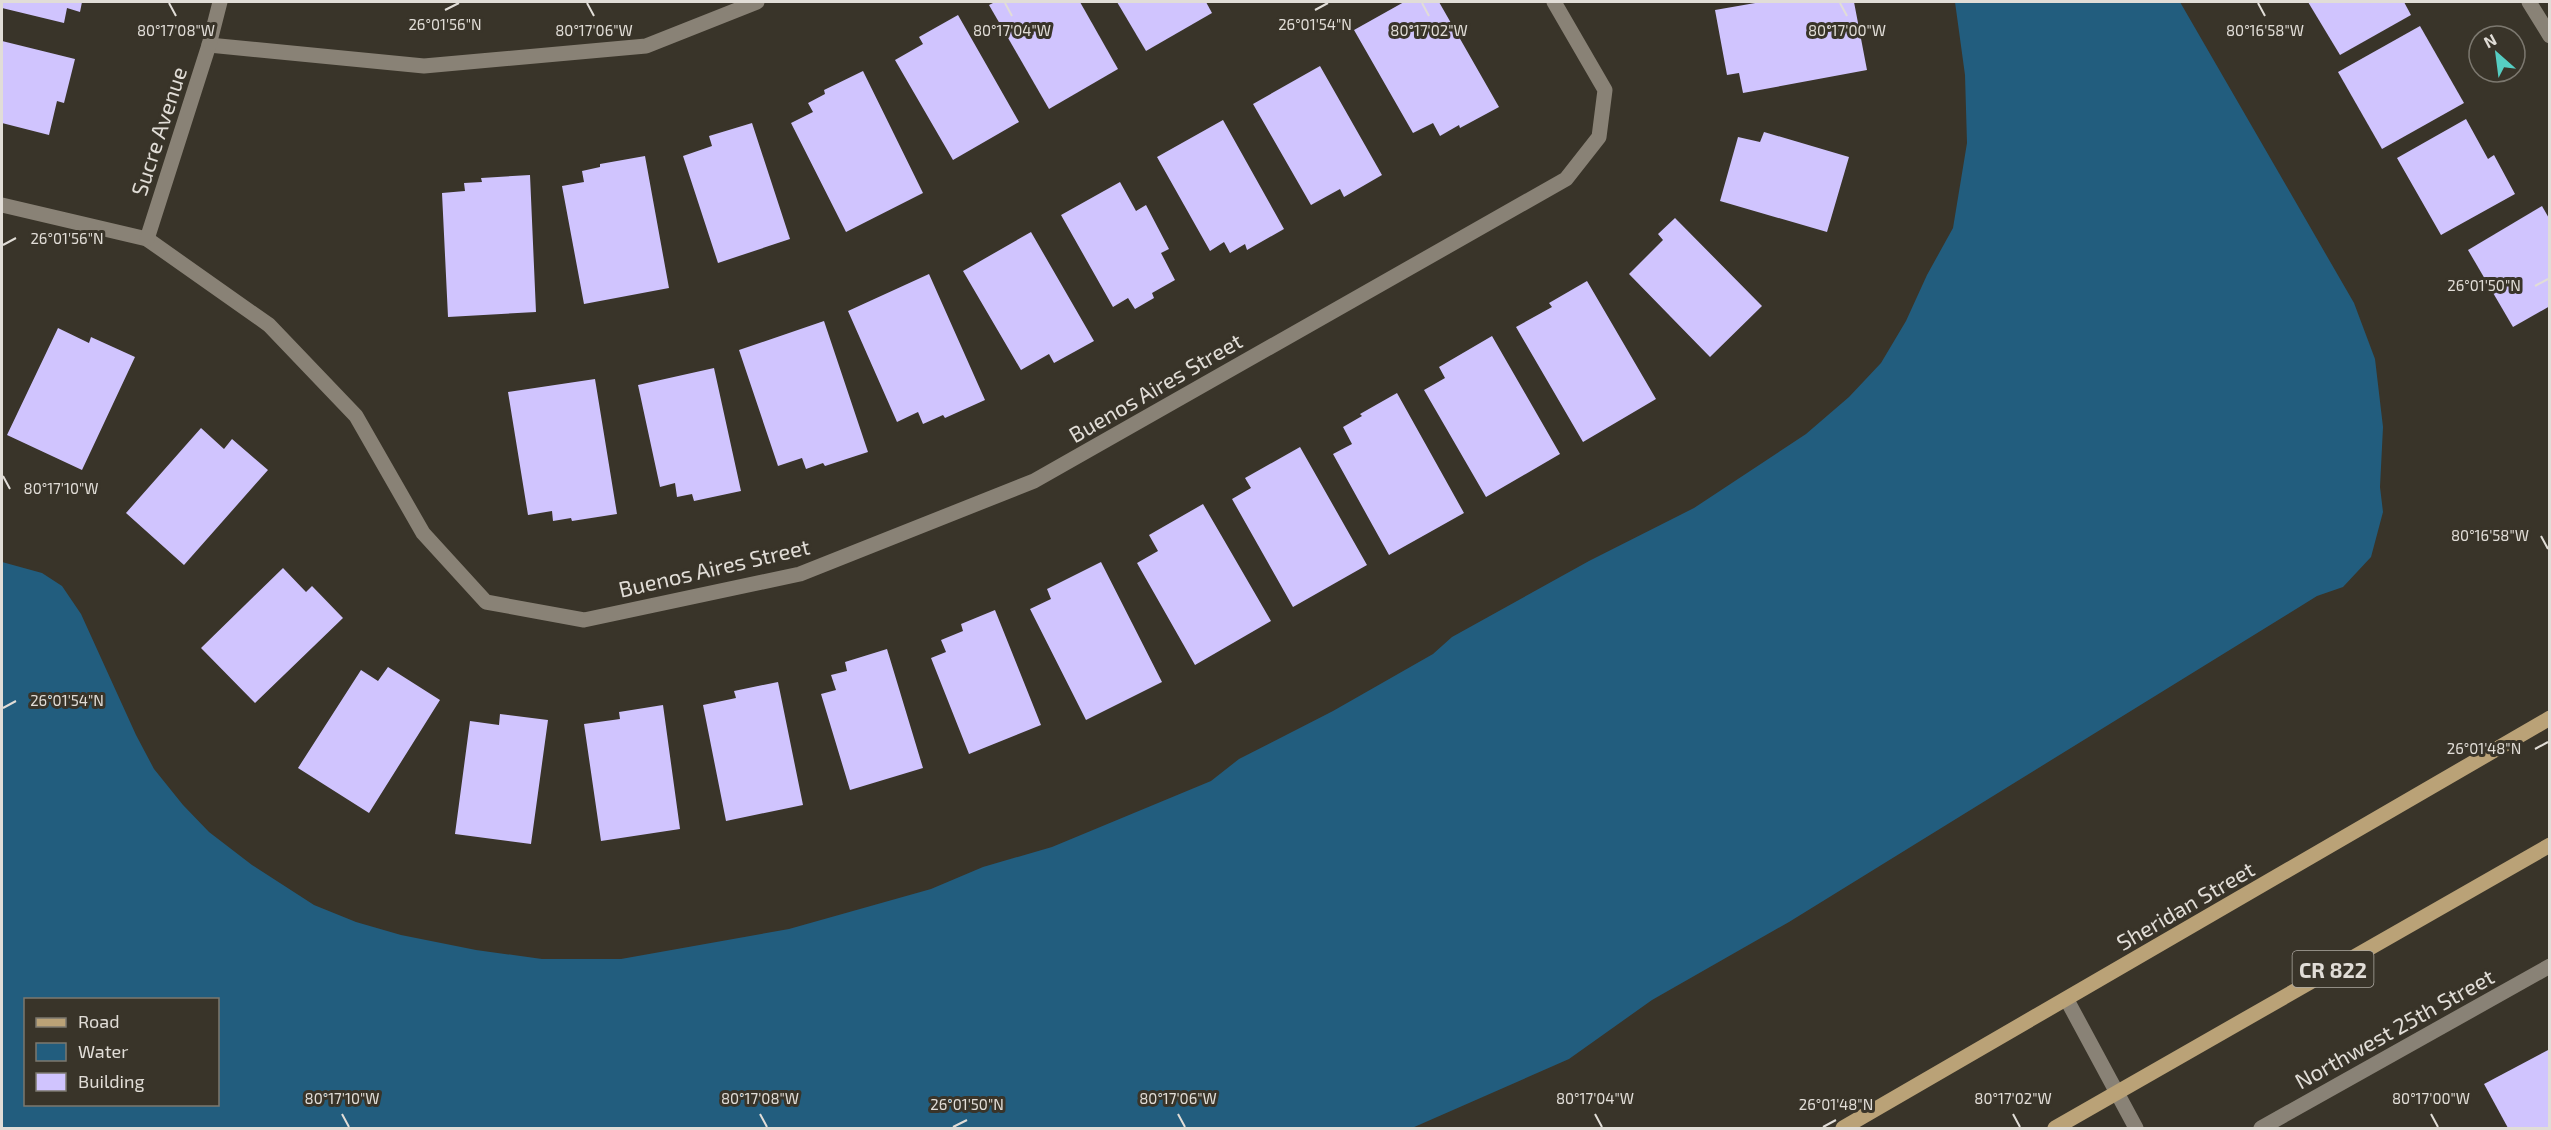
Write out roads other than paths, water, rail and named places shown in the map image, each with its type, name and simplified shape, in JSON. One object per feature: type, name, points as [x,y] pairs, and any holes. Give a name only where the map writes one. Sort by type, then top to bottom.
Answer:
[{"type":"main road","name":"Sheridan Street","points":[[1843,1128],[2550,718]]},
{"type":"main road","name":"CR 822","points":[[2055,1128],[2550,845]]},
{"type":"street","name":"Sucre Avenue","points":[[147,239],[209,45],[220,2]]},
{"type":"street","points":[[209,45],[424,66],[646,46],[757,2]]},
{"type":"street","name":"Buenos Aires Street","points":[[2,206],[147,239],[269,324],[356,416],[423,533],[486,602],[584,620],[800,574],[1034,481],[1566,179],[1599,137],[1605,90],[1554,2]]},
{"type":"street","points":[[2529,2],[2550,36]]},
{"type":"street","name":"Northwest 25th Street","points":[[2261,1128],[2550,966]]},
{"type":"street","points":[[2067,1000],[2136,1128]]},
{"type":"water","points":[[1955,2],[2180,2],[2354,303],[2375,359],[2383,427],[2380,487],[2383,512],[2371,557],[2343,587],[2317,596],[1789,922],[1652,1000],[1569,1059],[1412,1128],[2,1128],[2,562],[42,573],[62,586],[81,614],[154,769],[183,805],[209,832],[252,865],[314,905],[356,922],[401,935],[476,950],[542,959],[621,959],[789,929],[931,889],[983,867],[1052,847],[1211,781],[1239,759],[1333,711],[1433,654],[1452,637],[1589,561],[1694,508],[1806,434],[1849,397],[1881,363],[1906,321],[1927,275],[1953,228],[1967,143],[1965,75]]}]
